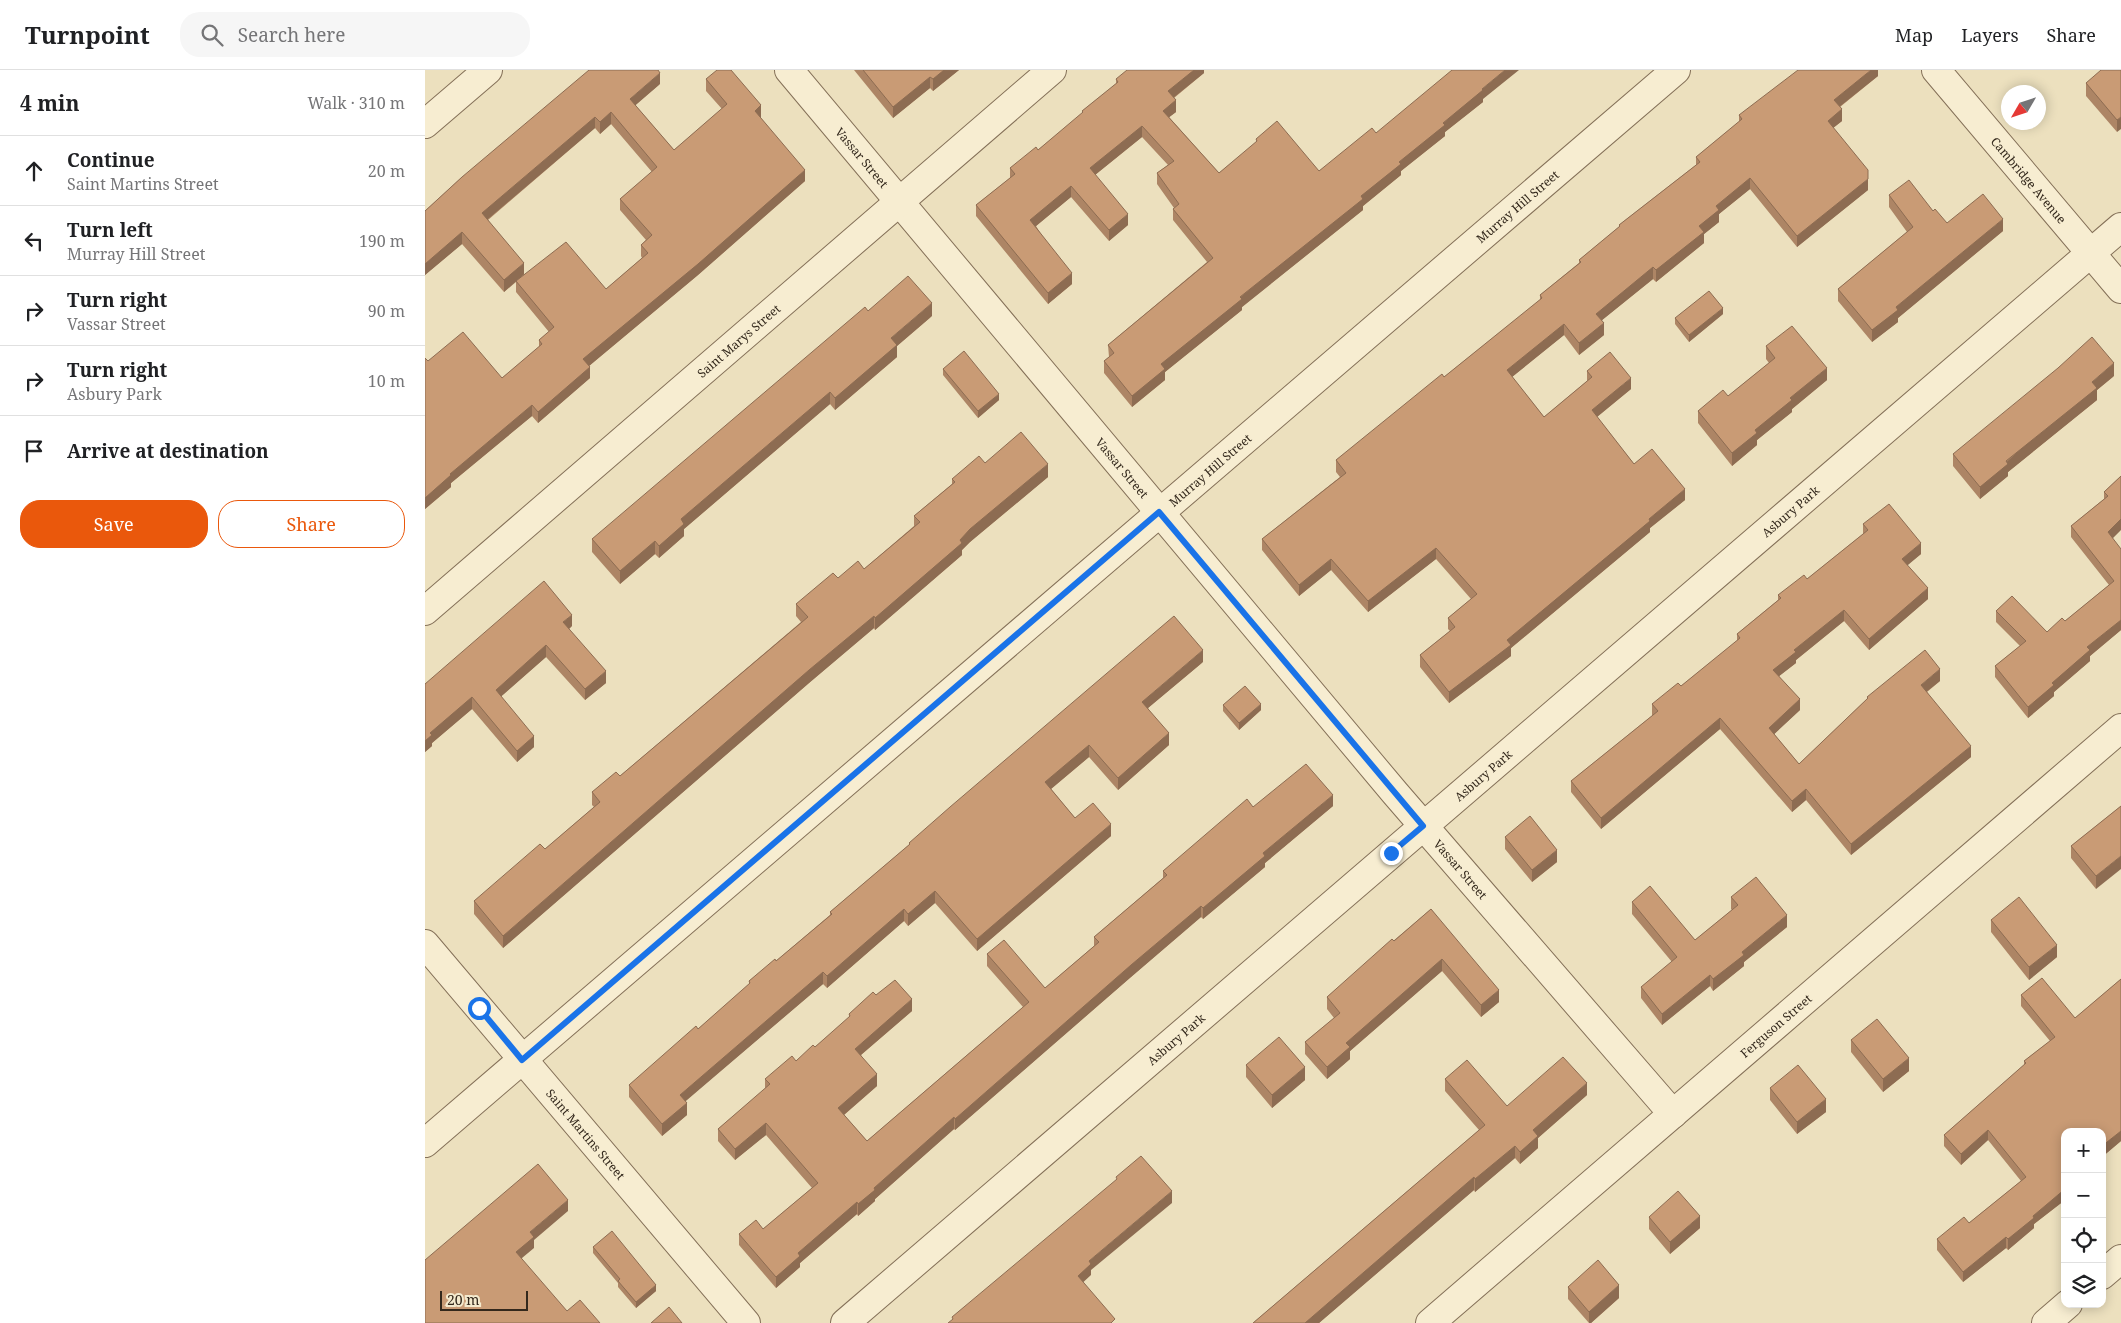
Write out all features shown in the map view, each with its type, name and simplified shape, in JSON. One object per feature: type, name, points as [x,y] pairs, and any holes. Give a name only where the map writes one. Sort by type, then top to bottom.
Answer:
[{"type":"street","points":[[425,124],[488,70]]},
{"type":"street","name":"Vassar Street","points":[[789,70],[1423,826],[1673,1114]]},
{"type":"street","name":"Saint Marys Street","points":[[425,611],[1052,70]]},
{"type":"street","name":"Murray Hill Street","points":[[425,1143],[1676,70]]},
{"type":"street","name":"Cambridge Avenue","points":[[1935,70],[2121,289]]},
{"type":"street","name":"Asbury Park","points":[[845,1323],[2121,227]]},
{"type":"street","name":"Ferguson Street","points":[[1430,1323],[2121,728]]},
{"type":"street","name":"Saint Martins Street","points":[[425,944],[746,1323]]},
{"type":"street","points":[[2106,1272],[2121,1259]]},
{"type":"street","points":[[2046,1323],[2063,1308]]},
{"type":"building","points":[[589,70],[658,70],[660,73],[630,99],[674,150],[727,104],[706,79],[717,70],[731,70],[761,105],[755,111],[805,170],[698,264],[583,359],[590,367],[538,412],[532,405],[450,474],[425,498],[425,358],[428,361],[463,332],[502,378],[542,344],[539,340],[554,327],[516,281],[566,242],[606,289],[648,253],[641,245],[652,235],[620,199],[657,167],[611,112],[600,122],[595,117],[482,213],[524,263],[504,280],[462,232],[425,264],[425,211],[462,177]]},
{"type":"building","points":[[863,70],[944,70],[933,79],[930,77],[893,107]]},
{"type":"building","points":[[1127,70],[1194,70],[1168,91],[1176,100],[1163,111],[1219,173],[1257,141],[1256,139],[1277,121],[1319,171],[1372,128],[1376,133],[1452,70],[1505,70],[1443,123],[1445,125],[1399,162],[1401,164],[1361,196],[1363,199],[1240,297],[1242,299],[1161,364],[1165,369],[1132,396],[1104,361],[1114,353],[1108,345],[1213,258],[1173,209],[1179,204],[1157,173],[1174,161],[1142,126],[1090,168],[1128,214],[1109,230],[1071,186],[1030,220],[1072,273],[1048,293],[976,205],[1015,174],[1010,168],[1036,147],[1038,150],[1118,82],[1116,79]]},
{"type":"building","points":[[1798,70],[1871,70],[1834,100],[1842,109],[1828,121],[1868,170],[1868,179],[1797,236],[1750,178],[1716,206],[1719,210],[1699,226],[1704,232],[1656,270],[1653,267],[1596,314],[1604,323],[1579,343],[1564,324],[1507,370],[1544,417],[1592,377],[1587,371],[1610,352],[1631,378],[1592,410],[1634,464],[1652,449],[1685,489],[1649,519],[1650,521],[1507,640],[1511,645],[1449,692],[1420,655],[1455,627],[1448,618],[1477,594],[1436,548],[1368,601],[1331,559],[1299,585],[1262,539],[1346,473],[1336,460],[1442,374],[1444,377],[1542,298],[1540,295],[1581,262],[1579,260],[1619,225],[1700,162],[1696,157],[1742,119],[1739,115]]},
{"type":"building","points":[[2101,70],[2121,70],[2121,117],[2117,120],[2086,83]]},
{"type":"building","points":[[1909,180],[1933,211],[1935,209],[1947,223],[1983,194],[2003,219],[1896,307],[1898,310],[1872,330],[1838,289],[1913,227],[1889,195]]},
{"type":"building","points":[[908,276],[932,303],[891,338],[897,345],[835,398],[830,392],[681,519],[684,524],[659,546],[655,541],[620,571],[592,539],[865,307],[868,311]]},
{"type":"building","points":[[1709,291],[1723,308],[1689,335],[1675,318]]},
{"type":"building","points":[[1792,326],[1827,368],[1790,398],[1792,400],[1755,430],[1757,433],[1732,453],[1698,411],[1723,390],[1728,396],[1775,358],[1766,346]]},
{"type":"building","points":[[2092,337],[2114,363],[2092,382],[2097,388],[2006,461],[2008,464],[1980,487],[1953,454],[2058,368]]},
{"type":"building","points":[[964,351],[999,394],[978,411],[943,369]]},
{"type":"building","points":[[1021,432],[1048,464],[970,529],[960,540],[962,543],[875,618],[874,616],[809,670],[503,936],[474,901],[540,844],[545,849],[600,802],[592,792],[616,772],[620,776],[808,617],[796,604],[833,573],[838,578],[858,561],[864,569],[920,522],[914,516],[955,482],[952,479],[979,456],[985,463]]},
{"type":"building","points":[[2121,476],[2121,519],[2108,532],[2121,549],[2121,620],[2087,647],[2090,650],[2028,707],[1995,666],[2026,641],[1996,611],[2012,596],[2047,632],[2062,618],[2065,621],[2114,581],[2071,526],[2108,496],[2104,492]]},
{"type":"building","points":[[1889,504],[1921,543],[1902,559],[1928,588],[1869,639],[1844,610],[1794,650],[1796,652],[1773,670],[1800,699],[1769,728],[1799,764],[1867,697],[1925,650],[1940,669],[1921,685],[1971,746],[1851,844],[1806,789],[1792,801],[1720,718],[1601,818],[1571,781],[1658,711],[1652,704],[1678,683],[1681,686],[1740,638],[1737,634],[1781,598],[1778,595],[1804,575],[1807,579],[1868,530],[1863,524]]},
{"type":"building","points":[[544,581],[572,615],[563,622],[606,671],[585,689],[546,645],[496,690],[534,736],[517,751],[472,697],[430,733],[432,735],[425,741],[425,684]]},
{"type":"building","points":[[1174,616],[1203,650],[1142,702],[1169,733],[1118,778],[1089,745],[1045,782],[1075,818],[1093,803],[1111,824],[977,939],[935,891],[908,914],[904,909],[827,976],[823,972],[680,1095],[687,1103],[662,1124],[629,1085],[696,1026],[698,1029],[775,959],[776,961],[832,914],[830,912],[910,844],[950,807]]},
{"type":"building","points":[[1245,686],[1261,704],[1239,723],[1223,705]]},
{"type":"building","points":[[1306,764],[1333,795],[1263,853],[1265,856],[1203,908],[1201,906],[955,1119],[954,1117],[874,1188],[875,1190],[858,1204],[857,1202],[798,1253],[800,1256],[776,1277],[739,1234],[756,1220],[763,1229],[818,1183],[766,1123],[735,1149],[718,1129],[770,1084],[765,1079],[792,1056],[796,1061],[813,1045],[815,1047],[850,1016],[849,1014],[873,992],[876,995],[895,980],[912,999],[855,1049],[877,1074],[838,1108],[867,1141],[1029,1002],[987,954],[1004,940],[1045,988],[1099,942],[1094,937],[1167,875],[1163,871],[1247,799],[1253,807]]},
{"type":"building","points":[[2121,806],[2121,856],[2096,876],[2071,846]]},
{"type":"building","points":[[1530,816],[1557,850],[1532,870],[1505,837]]},
{"type":"building","points":[[1756,877],[1787,915],[1742,952],[1744,955],[1713,979],[1710,975],[1662,1014],[1641,987],[1677,957],[1632,902],[1650,886],[1695,940],[1738,905],[1731,897]]},
{"type":"building","points":[[2019,897],[2057,945],[2029,967],[1991,920]]},
{"type":"building","points":[[1431,909],[1499,990],[1481,1005],[1442,959],[1346,1043],[1350,1047],[1327,1067],[1305,1042],[1340,1013],[1327,997],[1392,939],[1394,941]]},
{"type":"building","points":[[2042,978],[2075,1018],[2121,979],[2121,1131],[2106,1143],[2106,1128],[2061,1128],[2061,1192],[2033,1216],[2034,1218],[2008,1239],[2006,1237],[1963,1272],[1937,1239],[1964,1217],[1969,1223],[2026,1177],[1988,1130],[1961,1154],[1944,1135],[2026,1063],[2024,1061],[2055,1037],[2021,995]]},
{"type":"building","points":[[1877,1019],[1909,1058],[1883,1079],[1851,1040]]},
{"type":"building","points":[[1279,1037],[1305,1067],[1272,1095],[1246,1065]]},
{"type":"building","points":[[1563,1057],[1587,1083],[1533,1130],[1538,1136],[1520,1152],[1515,1146],[1475,1179],[1474,1177],[1305,1323],[1253,1323],[1485,1125],[1445,1079],[1467,1060],[1507,1106]]},
{"type":"building","points":[[1798,1065],[1826,1099],[1797,1122],[1770,1088]]},
{"type":"building","points":[[1141,1156],[1172,1191],[1089,1261],[1091,1264],[1078,1276],[1115,1319],[1111,1323],[948,1323],[953,1319],[952,1317],[1117,1179],[1116,1177]]},
{"type":"building","points":[[538,1164],[568,1200],[530,1232],[534,1237],[516,1252],[567,1311],[580,1300],[600,1323],[425,1323],[425,1260]]},
{"type":"building","points":[[1678,1191],[1700,1216],[1670,1242],[1649,1217]]},
{"type":"building","points":[[612,1231],[656,1285],[636,1302],[618,1281],[620,1279],[593,1247]]},
{"type":"building","points":[[1598,1260],[1619,1285],[1589,1312],[1568,1287]]},
{"type":"building","points":[[669,1307],[682,1323],[651,1323]]},
{"type":"route","points":[[479,1008],[522,1060],[1159,512],[1423,826],[1391,853]]}]
